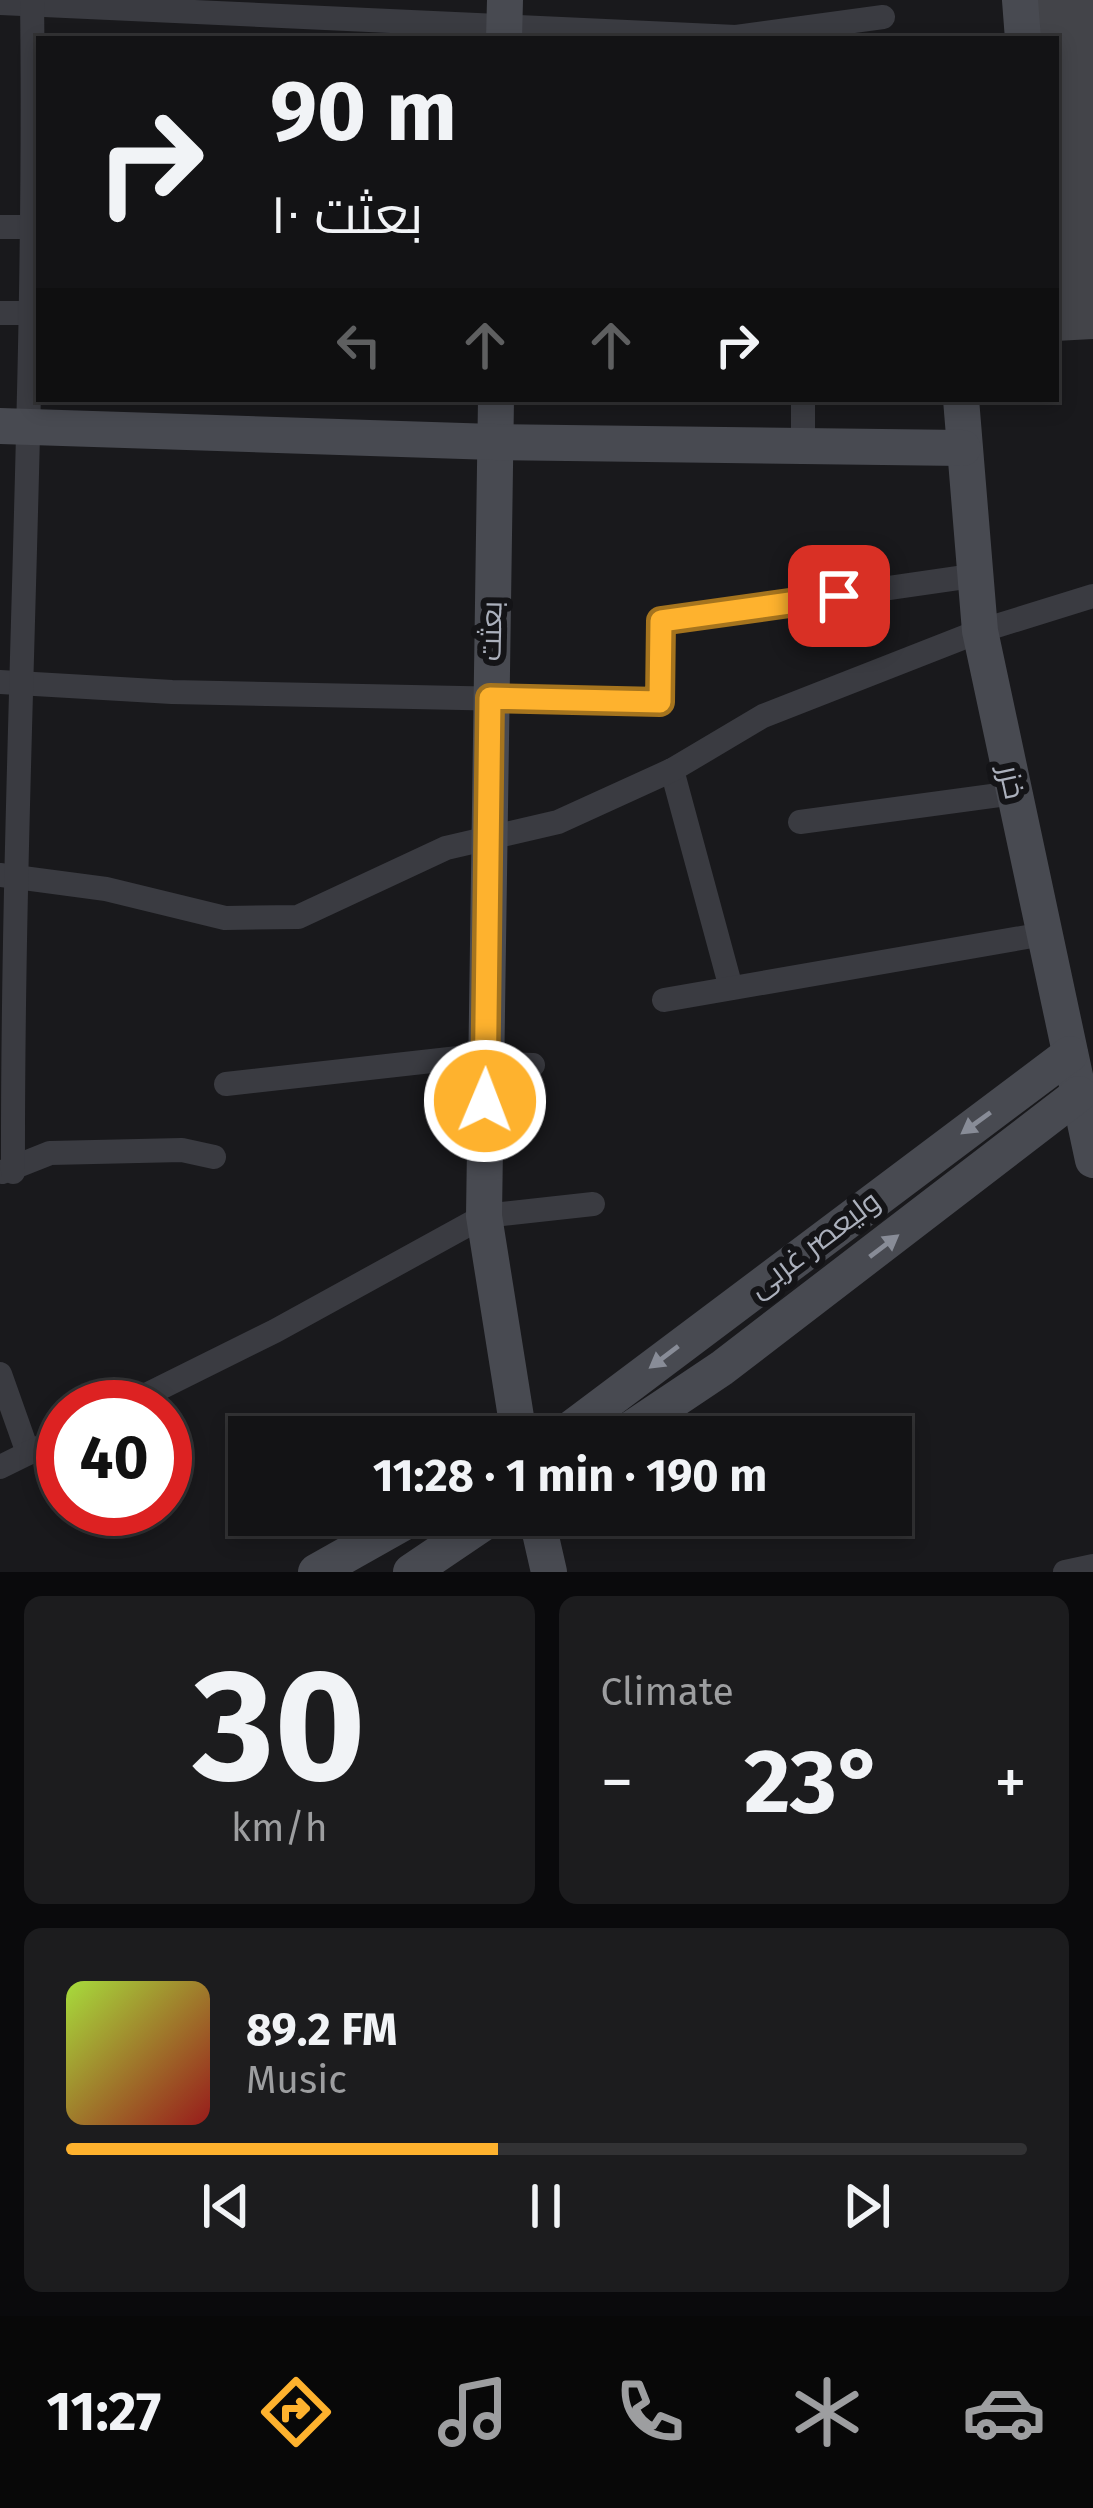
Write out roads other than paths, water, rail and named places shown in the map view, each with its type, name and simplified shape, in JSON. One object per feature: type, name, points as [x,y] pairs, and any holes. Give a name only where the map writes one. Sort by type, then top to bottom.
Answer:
[{"type":"street","points":[[1020,0],[1023,36]]},
{"type":"street","points":[[32,2],[35,227],[30,313],[14,426],[4,877],[7,1172],[50,1153],[182,1150],[214,1157]]},
{"type":"street","points":[[0,3],[505,21],[599,34],[690,36]]},
{"type":"street","points":[[743,36],[883,16]]},
{"type":"street","points":[[0,227],[35,227]]},
{"type":"street","points":[[0,313],[30,313]]},
{"type":"street","name":"بعثت","points":[[496,402],[484,1216],[515,1416]]},
{"type":"street","points":[[803,402],[803,446]]},
{"type":"street","name":"خزر","points":[[961,402],[980,632],[1093,1160]]},
{"type":"street","points":[[14,426],[494,442],[963,448]]},
{"type":"street","points":[[10,682],[172,692],[660,702],[661,621],[972,577]]},
{"type":"street","points":[[4,877],[106,889],[225,918],[298,917],[446,848],[558,822],[672,770],[764,716],[980,632],[1093,596]]},
{"type":"street","points":[[672,770],[731,988]]},
{"type":"street","points":[[800,822],[1014,793]]},
{"type":"street","points":[[664,1000],[1044,934]]},
{"type":"street","name":"ولیعصر غربی","points":[[588,1416],[1070,1054]]},
{"type":"street","points":[[226,1084],[485,1059],[533,1065]]},
{"type":"street","name":"ولیعصر غربی","points":[[648,1416],[832,1285],[1079,1094]]},
{"type":"street","points":[[176,1380],[484,1216],[593,1204]]},
{"type":"street","points":[[804,1251],[832,1285]]},
{"type":"street","points":[[0,1375],[28,1453]]},
{"type":"street","points":[[0,1467],[36,1449]]},
{"type":"street","points":[[316,1572],[380,1536]]},
{"type":"street","points":[[411,1572],[463,1536]]},
{"type":"street","points":[[541,1536],[549,1572]]},
{"type":"street","points":[[1065,1572],[1093,1567]]}]
